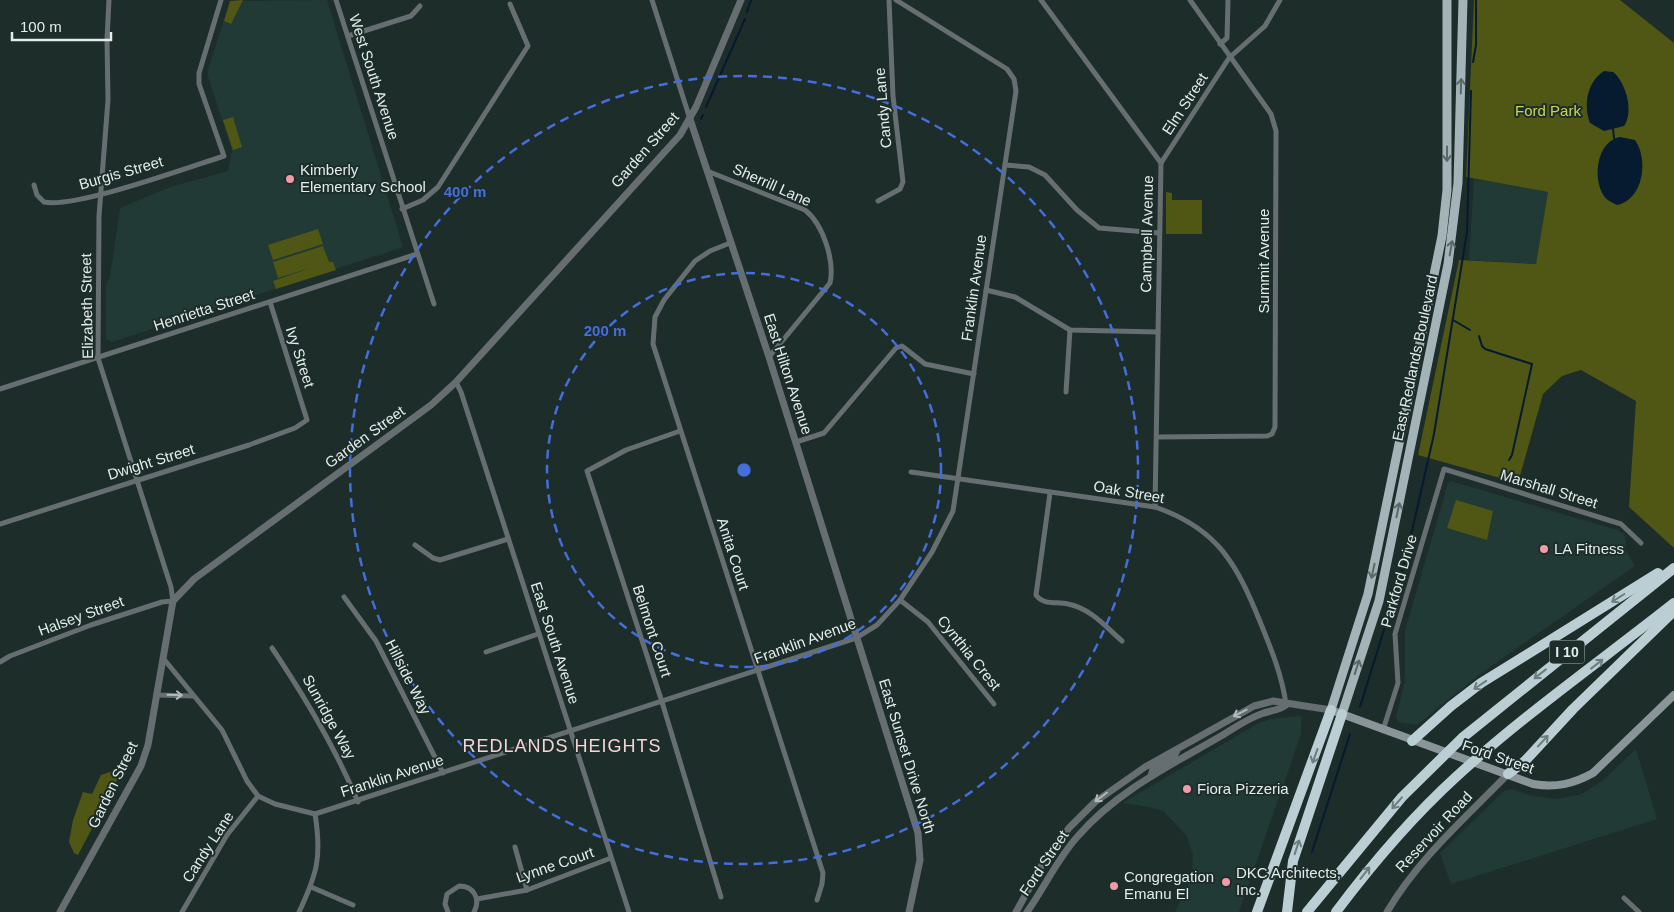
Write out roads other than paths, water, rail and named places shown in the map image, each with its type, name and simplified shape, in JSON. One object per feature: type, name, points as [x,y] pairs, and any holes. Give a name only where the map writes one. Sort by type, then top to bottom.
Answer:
[{"type":"highway","points":[[1412,741],[1451,706],[1481,683],[1674,563]]},
{"type":"highway","name":"I 10","points":[[1308,911],[1356,850],[1430,768],[1462,738],[1674,568]]},
{"type":"highway","name":"I 10","points":[[1336,912],[1370,868],[1456,778],[1490,748],[1674,603]]},
{"type":"highway","points":[[1508,774],[1524,761],[1573,709],[1674,611]]},
{"type":"highway","points":[[1257,912],[1331,710]]},
{"type":"highway","points":[[1287,912],[1292,861],[1342,714]]},
{"type":"main road","name":"East Redlands Boulevard","points":[[1331,710],[1368,594],[1442,236],[1447,190],[1447,0]]},
{"type":"main road","name":"East Redlands Boulevard","points":[[1342,714],[1379,601],[1448,264],[1458,183],[1463,0]]},
{"type":"main road","name":"Ford Street","points":[[1331,710],[1412,741],[1547,787],[1563,786],[1578,782],[1593,773],[1674,695]]},
{"type":"street","name":"Elizabeth Street","points":[[109,0],[107,39],[108,100],[101,194],[98,358],[171,587],[173,601]]},
{"type":"street","name":"Burgis Street","points":[[34,185],[40,200],[48,203],[101,194],[224,156],[199,84],[199,73],[220,0]]},
{"type":"street","name":"West South Avenue","points":[[336,0],[416,254],[434,304]]},
{"type":"street","points":[[652,0],[690,119]]},
{"type":"street","name":"Garden Street","points":[[60,912],[141,766],[148,745],[173,601],[194,579],[431,405],[456,382],[680,135],[690,119],[741,0]]},
{"type":"street","name":"Candy Lane","points":[[878,201],[900,189],[902,182],[893,96],[889,0]]},
{"type":"street","name":"Franklin Avenue","points":[[258,796],[275,804],[316,814],[358,802],[570,730],[662,702],[856,638],[877,625],[900,600],[932,552],[953,511],[1016,91],[1014,79],[1007,69],[896,0]]},
{"type":"street","name":"Campbell Avenue","points":[[1041,0],[1161,163],[1155,507]]},
{"type":"street","name":"Summit Avenue","points":[[1157,437],[1267,436],[1272,434],[1275,427],[1276,131],[1271,114],[1229,58],[1190,0]]},
{"type":"street","points":[[1220,44],[1227,38],[1228,0]]},
{"type":"street","name":"Elm Street","points":[[1161,163],[1229,58],[1265,26],[1280,0]]},
{"type":"street","points":[[402,209],[423,200],[438,186],[528,46],[510,4]]},
{"type":"street","points":[[348,36],[411,16],[420,6]]},
{"type":"street","name":"East Hilton Avenue","points":[[690,119],[769,357],[856,638]]},
{"type":"street","points":[[1005,166],[1029,168],[1045,175],[1077,210],[1100,228],[1159,233]]},
{"type":"street","name":"Sherrill Lane","points":[[706,170],[804,210],[816,221],[820,231],[831,264],[830,284],[769,357]]},
{"type":"street","name":"Anita Court","points":[[730,243],[710,251],[695,261],[658,310],[655,317],[653,344],[822,873],[818,900]]},
{"type":"street","name":"Henrietta Street","points":[[0,389],[416,254]]},
{"type":"street","points":[[986,290],[1015,297],[1070,330],[1158,332]]},
{"type":"street","name":"Ivy Street","points":[[270,302],[307,420]]},
{"type":"street","points":[[1066,392],[1070,330]]},
{"type":"street","points":[[796,442],[824,434],[896,348],[902,346],[907,348],[925,364],[974,374]]},
{"type":"street","name":"East South Avenue","points":[[456,382],[461,392],[628,912]]},
{"type":"street","name":"Dwight Street","points":[[0,524],[249,445],[295,428],[307,420]]},
{"type":"street","name":"Belmont Court","points":[[680,431],[626,450],[587,471],[662,702],[721,897]]},
{"type":"street","name":"Marshall Street","points":[[1444,470],[1621,524],[1641,543]]},
{"type":"street","name":"Parkford Drive","points":[[1384,730],[1398,684],[1395,634],[1444,470]]},
{"type":"street","name":"Oak Street","points":[[911,472],[1155,507],[1185,518],[1213,539],[1240,574],[1276,660],[1286,705]]},
{"type":"street","points":[[1050,493],[1036,595],[1044,602],[1068,604],[1088,611],[1122,641]]},
{"type":"street","points":[[415,545],[433,558],[440,560],[449,559],[508,540]]},
{"type":"street","name":"Hillside Way","points":[[344,597],[376,641],[443,773]]},
{"type":"street","name":"Cynthia Crest","points":[[900,600],[928,622],[994,704]]},
{"type":"street","name":"Halsey Street","points":[[0,662],[10,656],[90,625],[162,602],[173,601]]},
{"type":"street","points":[[486,652],[538,634]]},
{"type":"street","name":"East Sunset Drive North","points":[[856,638],[918,833],[920,860],[909,912]]},
{"type":"street","name":"Sunridge Way","points":[[272,648],[310,706],[342,764],[358,802]]},
{"type":"street","points":[[162,658],[222,730],[248,782],[258,796]]},
{"type":"street","points":[[157,694],[193,696]]},
{"type":"street","name":"Ford Street","points":[[1016,912],[1043,863],[1069,828],[1095,802],[1145,767],[1254,706],[1273,701],[1286,705],[1331,710]]},
{"type":"street","name":"Ford Street","points":[[1027,912],[1051,872],[1077,836],[1103,810],[1152,776],[1242,724],[1262,714],[1279,710],[1286,705]]},
{"type":"street","points":[[1152,776],[1153,769],[1174,757],[1177,750]]},
{"type":"street","name":"Reservoir Road","points":[[1387,912],[1402,886],[1439,844],[1508,774]]},
{"type":"street","name":"Candy Lane","points":[[182,912],[227,835],[258,796]]},
{"type":"street","points":[[299,912],[311,887],[319,861],[320,840],[316,814]]},
{"type":"street","points":[[515,848],[527,890]]},
{"type":"street","name":"Lynne Court","points":[[477,899],[527,890],[611,858]]},
{"type":"street","points":[[311,887],[353,905]]},
{"type":"street","points":[[448,912],[445,899],[454,887],[468,887],[477,899],[474,912]]},
{"type":"street","points":[[1624,898],[1639,912]]},
{"type":"waterway","points":[[747,12],[751,0]]},
{"type":"waterway","points":[[1473,62],[1476,45],[1476,0]]},
{"type":"waterway","points":[[706,107],[745,19]]},
{"type":"waterway","points":[[1360,707],[1405,562],[1434,434],[1467,232],[1471,91]]},
{"type":"waterway","points":[[701,119],[703,115]]},
{"type":"waterway","points":[[1613,129],[1614,138]]},
{"type":"waterway","points":[[1453,320],[1470,330]]},
{"type":"waterway","points":[[1479,336],[1485,349],[1532,364],[1512,455],[1509,460]]},
{"type":"waterway","points":[[1312,852],[1350,734]]},
{"type":"place","name":"Kimberly Elementary School","points":[[290,179]]},
{"type":"place","name":"LA Fitness","points":[[1544,549]]},
{"type":"place","name":"Fiora Pizzeria","points":[[1187,789]]},
{"type":"place","name":"DKC Architects, Inc.","points":[[1226,882]]},
{"type":"place","name":"Congregation Emanu El","points":[[1114,886]]},
{"type":"district","name":"REDLANDS HEIGHTS","points":[[562,746]]},
{"type":"park label","name":"Ford Park","points":[[1548,111]]}]
